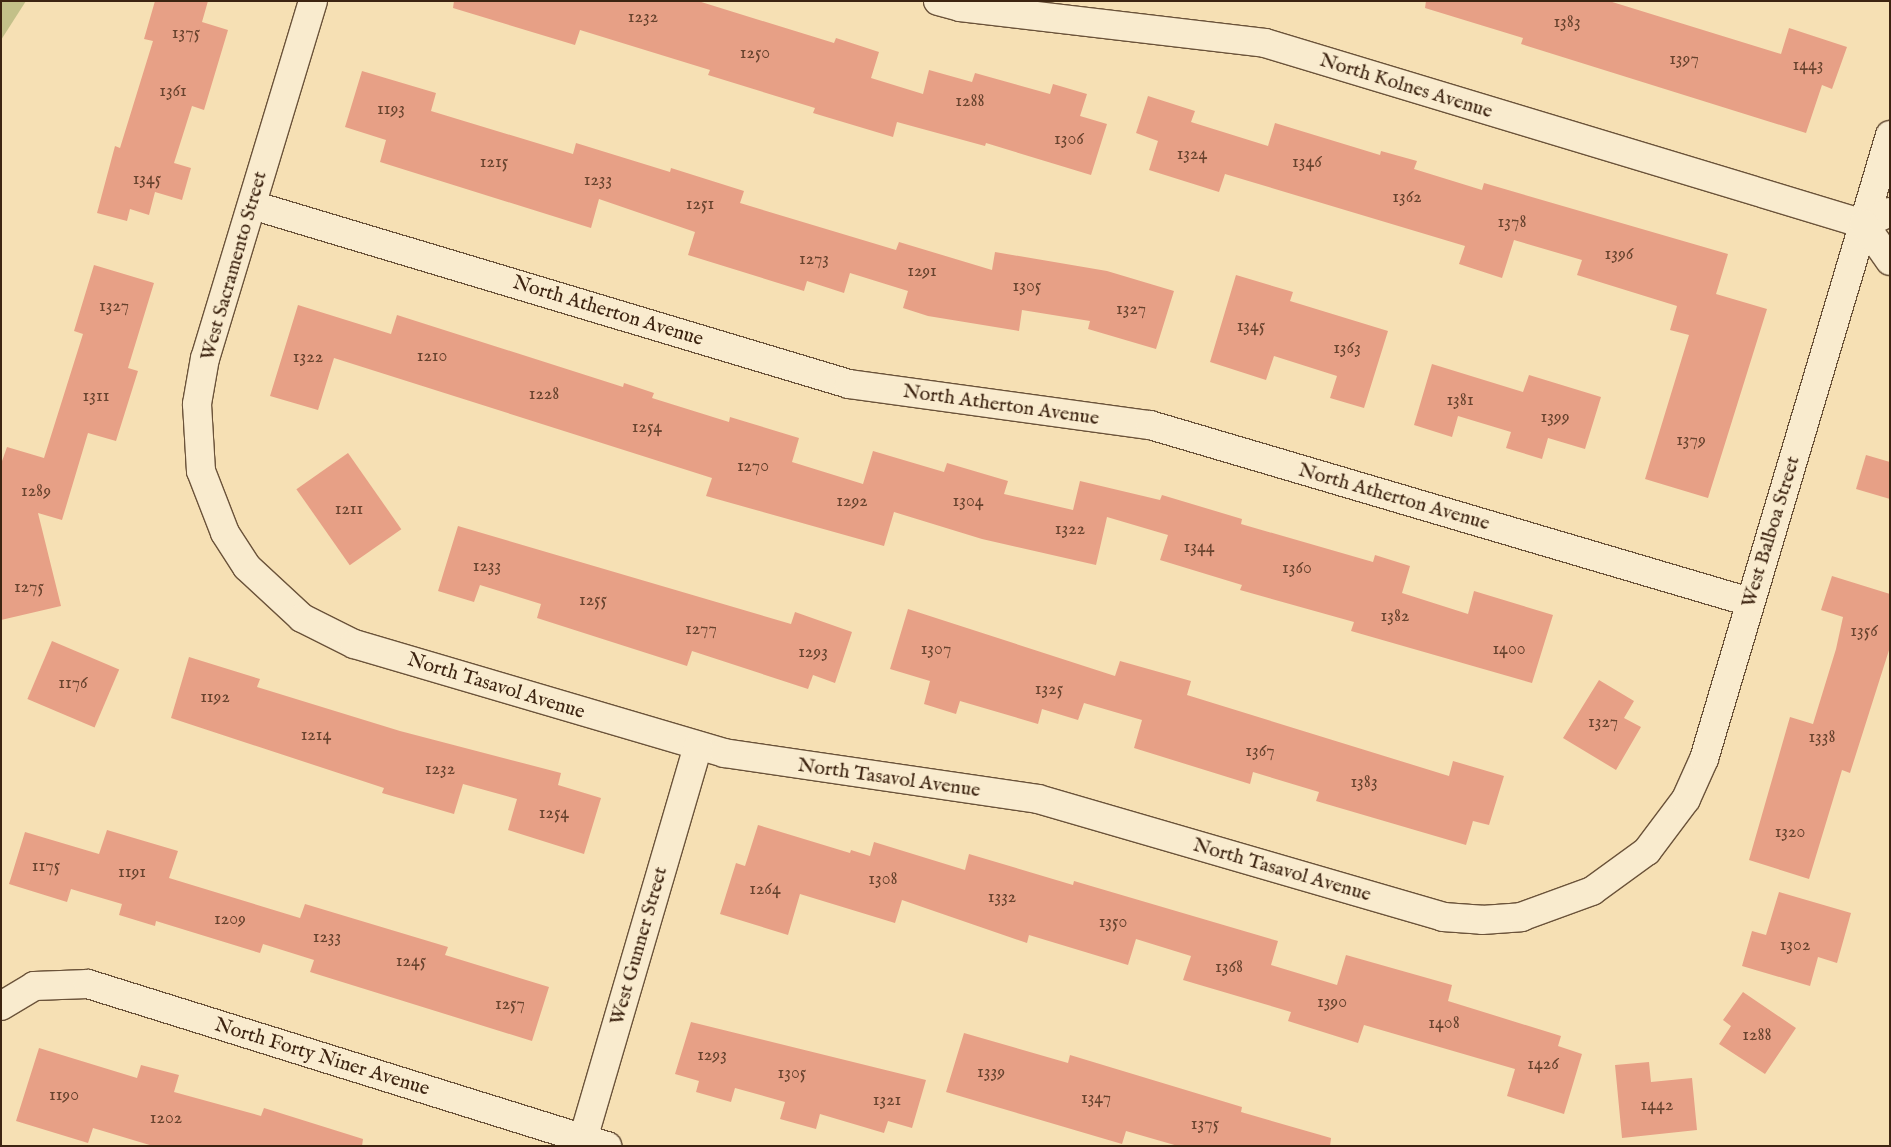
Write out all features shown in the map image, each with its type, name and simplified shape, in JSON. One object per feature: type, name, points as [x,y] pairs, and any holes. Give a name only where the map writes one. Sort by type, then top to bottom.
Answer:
[{"type":"street","name":"West Sacramento Street","points":[[225,533],[202,471],[197,404],[205,358],[313,1]]},
{"type":"street","name":"North Kolnes Avenue","points":[[938,1],[960,7],[1265,43],[1864,224]]},
{"type":"street","name":"West Balboa Street","points":[[1592,891],[1647,851],[1686,799],[1704,759],[1890,135]]},
{"type":"street","name":"North Atherton Avenue","points":[[252,205],[849,384],[1150,425],[1750,602]]},
{"type":"street","points":[[1890,212],[1864,224],[1890,261]]},
{"type":"street","name":"North Tasavol Avenue","points":[[225,533],[247,567],[302,618],[354,644],[738,757],[1038,799],[1443,917],[1482,920],[1521,917],[1592,891]]},
{"type":"street","name":"West Gunner Street","points":[[590,1143],[698,746]]},
{"type":"street","name":"North Forty Niner Avenue","points":[[1,1006],[34,986],[88,984],[590,1143]]},
{"type":"shaded area","points":[[1,1],[26,1],[1,40]]},
{"type":"building","points":[[155,1],[208,1],[202,22],[228,30],[204,110],[192,106],[174,163],[191,168],[182,200],[155,192],[149,215],[130,209],[127,221],[97,213],[115,146],[120,148],[153,41],[144,39]]},
{"type":"building","points":[[454,1],[698,1],[834,43],[836,38],[879,52],[871,78],[923,94],[929,70],[972,82],[975,73],[1050,94],[1053,84],[1087,94],[1080,116],[1107,124],[1091,175],[986,143],[985,146],[897,122],[893,137],[813,113],[815,108],[708,75],[710,70],[580,30],[575,45],[453,8]]},
{"type":"building","points":[[1426,1],[1609,1],[1781,54],[1789,28],[1847,47],[1832,89],[1822,85],[1806,133],[1521,44],[1523,38],[1425,8]]},
{"type":"building","points":[[362,71],[436,93],[431,111],[573,154],[576,143],[670,172],[671,168],[744,191],[740,203],[896,250],[899,242],[992,270],[995,252],[1107,271],[1174,291],[1156,349],[1088,329],[1090,321],[1022,310],[1019,331],[928,316],[903,308],[908,291],[850,273],[844,293],[807,281],[804,291],[688,255],[695,232],[599,199],[591,228],[380,162],[386,140],[345,127]]},
{"type":"building","points":[[1148,96],[1195,111],[1191,122],[1268,146],[1275,123],[1380,155],[1381,151],[1417,161],[1414,169],[1482,190],[1484,183],[1728,254],[1716,294],[1767,309],[1708,498],[1645,479],[1689,335],[1670,330],[1677,306],[1577,275],[1582,260],[1514,240],[1502,278],[1459,264],[1465,246],[1225,174],[1219,192],[1149,170],[1158,141],[1136,133]]},
{"type":"building","points":[[94,265],[154,283],[128,368],[138,371],[116,441],[88,433],[62,520],[38,513],[61,606],[1,620],[1,464],[7,447],[44,458],[83,334],[74,331]]},
{"type":"building","points":[[1236,275],[1293,292],[1290,301],[1388,331],[1364,408],[1330,398],[1337,376],[1274,356],[1266,380],[1210,362]]},
{"type":"building","points":[[298,305],[391,334],[397,315],[623,387],[624,383],[654,393],[652,398],[729,422],[730,417],[799,438],[792,462],[863,484],[873,451],[944,472],[947,463],[1008,481],[1004,494],[1073,510],[1080,481],[1160,500],[1162,495],[1242,519],[1241,524],[1373,562],[1375,555],[1410,566],[1402,593],[1468,614],[1474,591],[1553,615],[1532,683],[1351,631],[1354,622],[1240,590],[1242,585],[1160,560],[1168,535],[1107,517],[1096,565],[982,539],[894,512],[884,546],[706,496],[712,478],[334,358],[318,410],[270,396]]},
{"type":"building","points":[[1432,364],[1523,392],[1529,375],[1601,397],[1585,449],[1548,438],[1542,459],[1506,448],[1511,432],[1458,416],[1452,437],[1414,425]]},
{"type":"building","points":[[348,453],[401,529],[350,565],[296,489]]},
{"type":"building","points":[[1866,455],[1890,462],[1890,499],[1856,489]]},
{"type":"building","points":[[458,526],[791,624],[795,612],[852,632],[835,683],[813,675],[808,689],[692,651],[687,666],[537,618],[541,604],[480,585],[474,602],[438,591]]},
{"type":"building","points":[[1832,576],[1890,594],[1890,647],[1850,773],[1842,770],[1809,879],[1749,860],[1790,717],[1813,724],[1836,649],[1843,617],[1821,610]]},
{"type":"building","points":[[908,609],[1115,676],[1120,661],[1191,681],[1187,695],[1449,776],[1453,761],[1504,776],[1489,825],[1473,821],[1466,845],[1316,801],[1319,792],[1253,772],[1250,784],[1134,748],[1142,720],[1084,703],[1078,720],[1042,709],[1038,724],[960,701],[956,714],[924,704],[930,681],[890,669]]},
{"type":"building","points":[[52,641],[119,670],[95,728],[27,699]]},
{"type":"building","points":[[189,657],[260,679],[257,687],[400,731],[561,773],[558,785],[601,798],[584,854],[508,830],[517,799],[463,784],[454,814],[382,793],[384,788],[171,718]]},
{"type":"building","points":[[1599,680],[1634,701],[1624,718],[1641,727],[1616,770],[1563,738]]},
{"type":"building","points":[[758,825],[850,853],[851,850],[870,856],[874,842],[965,870],[969,854],[1073,885],[1074,881],[1278,941],[1271,965],[1337,985],[1346,955],[1452,985],[1448,1001],[1561,1036],[1558,1046],[1582,1054],[1564,1114],[1507,1096],[1515,1069],[1364,1025],[1358,1043],[1288,1021],[1291,1012],[1183,980],[1191,956],[1136,939],[1128,965],[1029,935],[1027,943],[902,900],[895,923],[800,894],[788,935],[720,914],[736,863],[745,866]]},
{"type":"building","points":[[107,830],[178,851],[169,878],[300,918],[305,904],[448,947],[445,955],[549,987],[532,1041],[310,972],[314,960],[263,944],[260,953],[156,921],[155,926],[119,915],[122,904],[71,889],[67,902],[9,884],[25,832],[99,854]]},
{"type":"building","points":[[1779,892],[1851,913],[1837,963],[1818,957],[1810,986],[1742,966],[1752,931],[1766,935]]},
{"type":"building","points":[[1743,992],[1796,1028],[1765,1074],[1719,1044],[1731,1026],[1723,1020]]},
{"type":"building","points":[[691,1022],[926,1080],[912,1128],[888,1121],[884,1133],[820,1114],[816,1129],[780,1119],[785,1102],[735,1088],[731,1102],[696,1092],[699,1081],[675,1074]]},
{"type":"building","points":[[964,1033],[1068,1063],[1070,1055],[1242,1107],[1241,1112],[1331,1138],[1330,1146],[1178,1146],[1126,1131],[1122,1144],[946,1092]]},
{"type":"building","points":[[39,1048],[137,1078],[141,1065],[179,1075],[174,1092],[261,1116],[264,1108],[363,1139],[362,1146],[153,1146],[93,1128],[88,1143],[16,1121]]},
{"type":"building","points":[[1649,1062],[1651,1082],[1692,1078],[1697,1130],[1622,1138],[1615,1065]]}]
